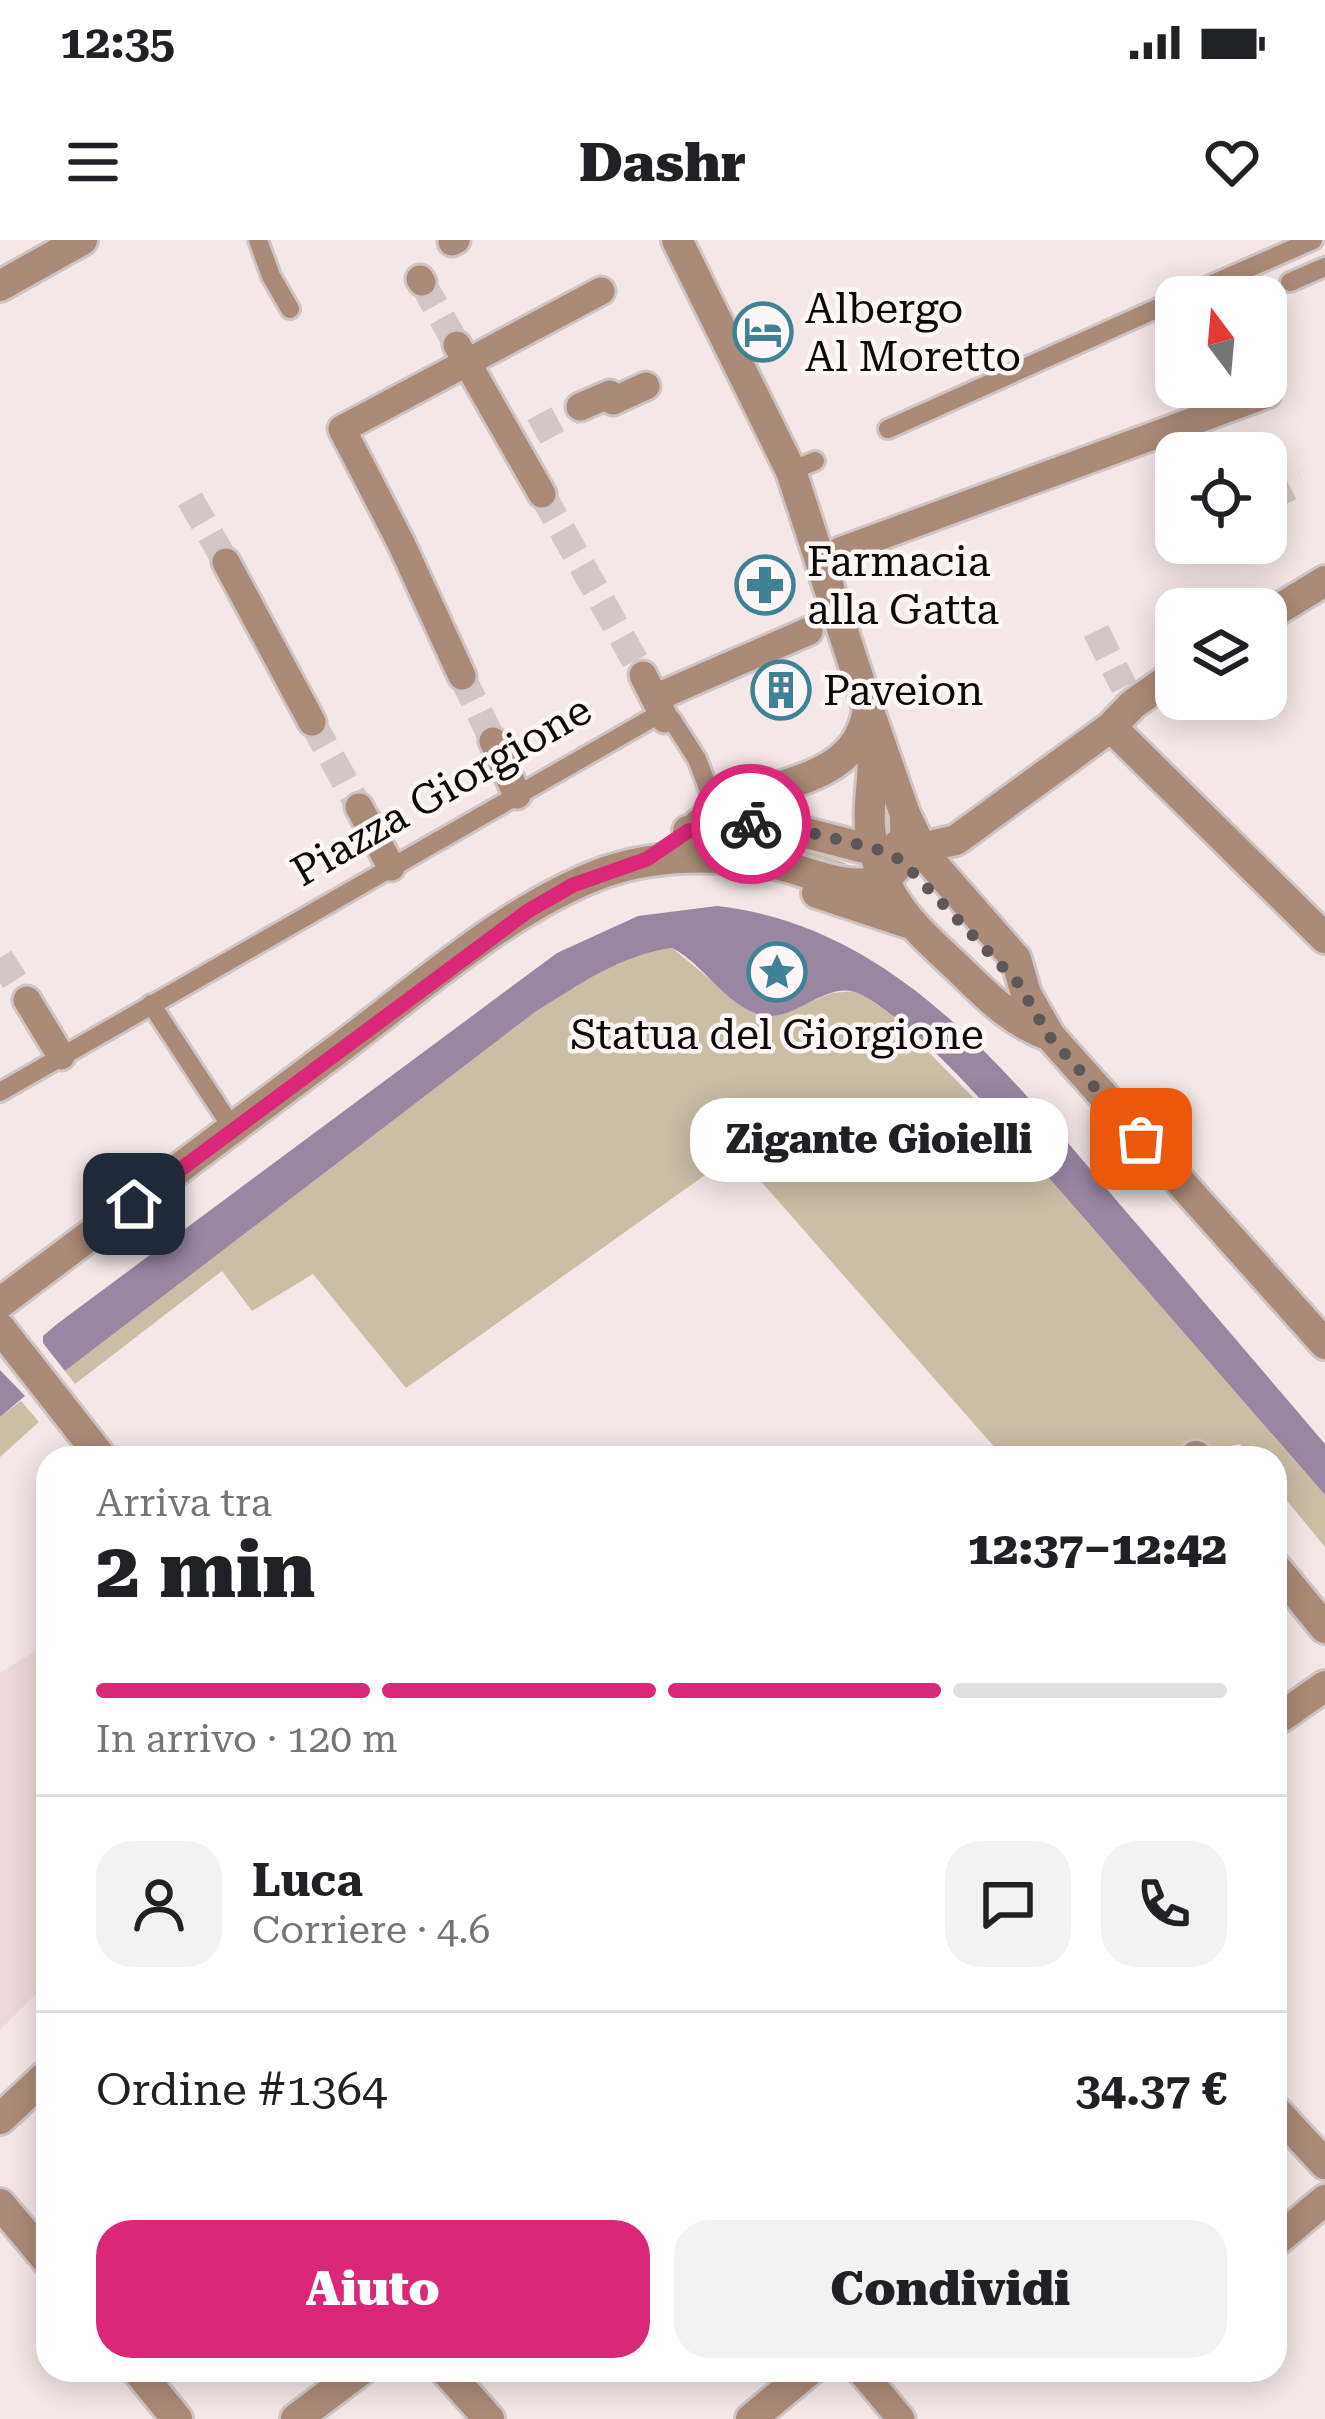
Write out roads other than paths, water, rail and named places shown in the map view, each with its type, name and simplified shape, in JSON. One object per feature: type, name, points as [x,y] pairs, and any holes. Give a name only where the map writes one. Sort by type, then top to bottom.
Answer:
[{"type":"street","points":[[0,286],[82,240]]},
{"type":"street","points":[[647,859],[763,861],[855,884],[892,853],[905,814],[868,708],[803,466],[677,240]]},
{"type":"street","points":[[462,676],[342,429],[463,355],[601,292]]},
{"type":"street","points":[[463,355],[524,437],[542,494]]},
{"type":"street","points":[[580,407],[646,386]]},
{"type":"street","points":[[840,551],[1229,408]]},
{"type":"street","points":[[226,562],[312,722]]},
{"type":"street","points":[[1287,604],[1325,581]]},
{"type":"street","points":[[654,698],[809,631]]},
{"type":"street","points":[[720,820],[767,824],[892,853],[956,840],[1111,727],[1129,696],[1155,684]]},
{"type":"street","points":[[0,1303],[528,911],[573,885],[647,859],[688,831],[827,770],[858,740],[868,708]]},
{"type":"street","points":[[868,708],[874,768],[908,923]]},
{"type":"street","points":[[1111,727],[1325,938]]},
{"type":"street","points":[[493,741],[517,795]]},
{"type":"street","points":[[359,807],[391,867]]},
{"type":"street","points":[[892,853],[1016,959],[1026,994],[1049,1036],[1325,1344]]},
{"type":"street","points":[[717,861],[908,923],[995,1006],[1019,1024],[1049,1036]]},
{"type":"street","points":[[27,1000],[62,1055]]},
{"type":"street","points":[[0,1328],[93,1446]]},
{"type":"street","points":[[1287,1582],[1325,1628]]},
{"type":"street","points":[[1287,1713],[1325,1686]]},
{"type":"street","points":[[0,2119],[36,2085]]},
{"type":"street","points":[[1287,2123],[1325,2164]]},
{"type":"street","points":[[1287,2232],[1325,2200]]},
{"type":"street","points":[[0,2204],[36,2247]]},
{"type":"street","points":[[147,2382],[177,2419]]},
{"type":"street","points":[[296,2419],[345,2382]]},
{"type":"street","points":[[456,2382],[489,2419]]},
{"type":"street","points":[[752,2419],[796,2382]]},
{"type":"street","points":[[870,2382],[901,2419]]},
{"type":"lane","points":[[257,240],[290,309]]},
{"type":"lane","points":[[1230,276],[1313,240]]},
{"type":"lane","points":[[1290,282],[1325,267]]},
{"type":"lane","points":[[888,429],[1155,309]]},
{"type":"lane","points":[[654,698],[686,737],[720,820]]},
{"type":"lane","name":"Piazza Giorgione","points":[[0,1092],[654,717],[654,698]]},
{"type":"lane","points":[[151,1004],[233,1129]]},
{"type":"tunnel","points":[[422,282],[457,345]]},
{"type":"tunnel","points":[[534,432],[580,407]]},
{"type":"tunnel","points":[[1287,489],[1303,481]]},
{"type":"tunnel","points":[[542,494],[643,675]]},
{"type":"tunnel","points":[[190,499],[226,562]]},
{"type":"tunnel","points":[[1096,631],[1124,687]]},
{"type":"tunnel","points":[[462,676],[493,741]]},
{"type":"tunnel","points":[[312,722],[359,807]]},
{"type":"tunnel","points":[[0,958],[27,1000]]},
{"type":"place","name":"Albergo Al Moretto","points":[[763,332]]},
{"type":"place","name":"Farmacia alla Gatta","points":[[765,585]]},
{"type":"place","name":"Paveion","points":[[781,690]]},
{"type":"place","name":"Statua del Giorgione","points":[[777,972]]},
{"type":"place","name":"Zigante Gioielli","points":[[1141,1139]]}]
